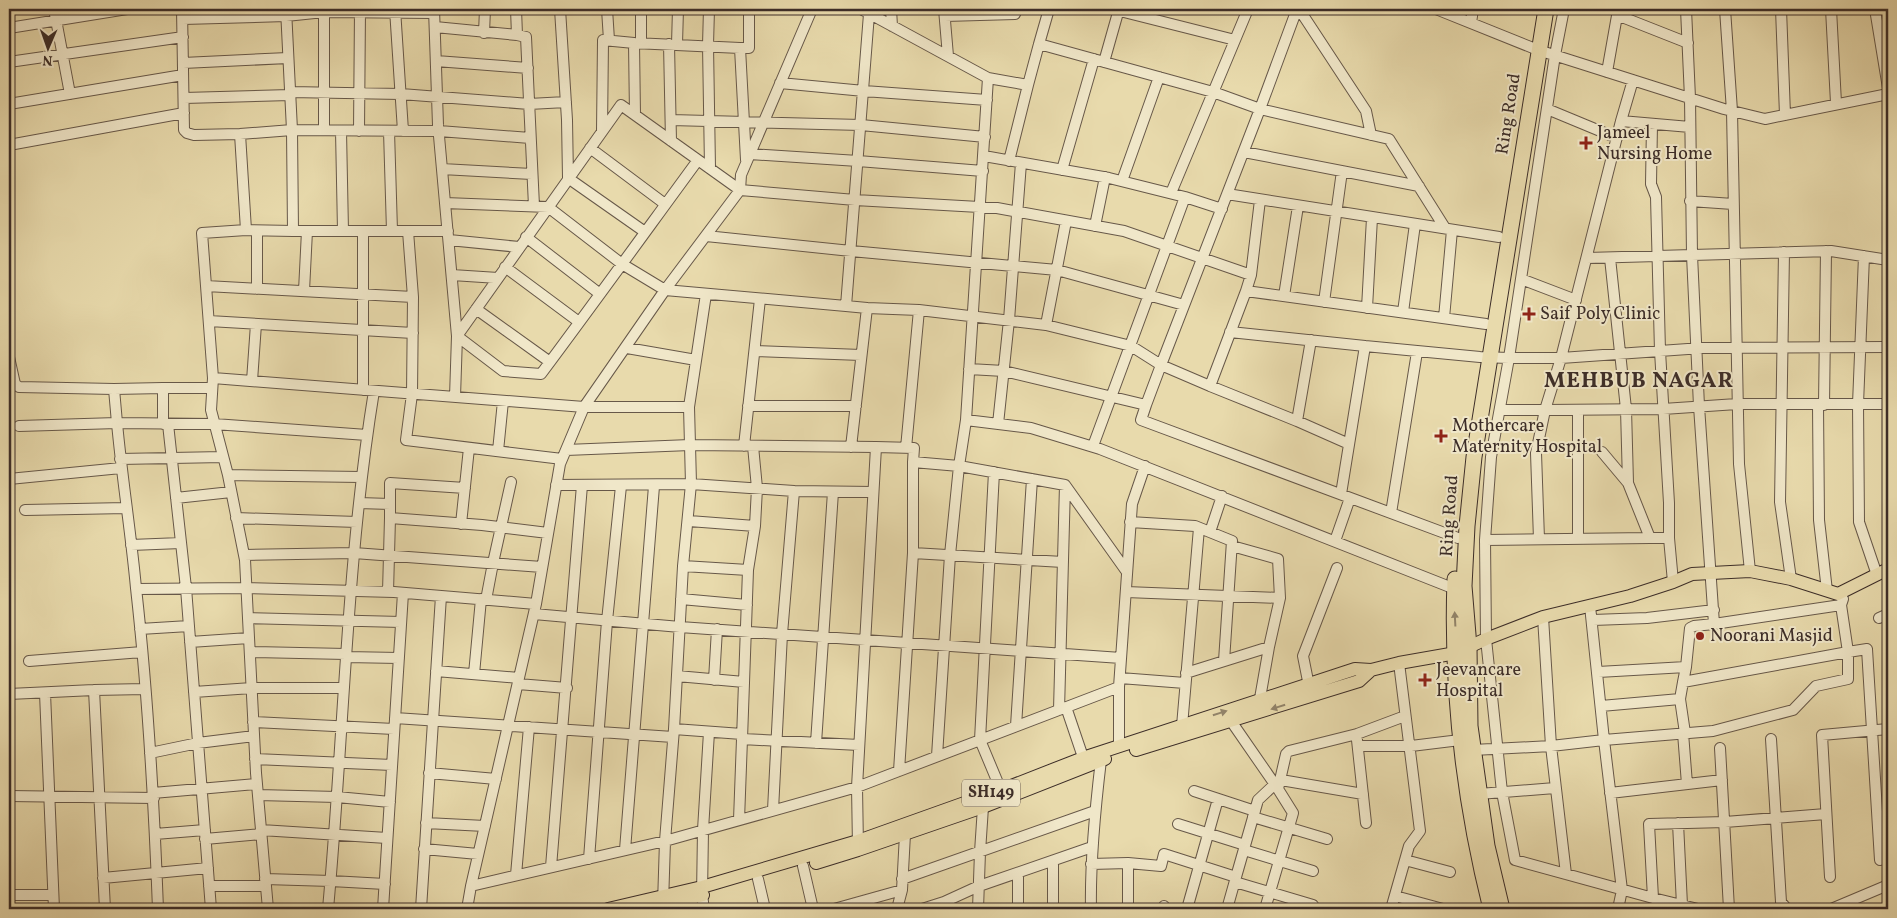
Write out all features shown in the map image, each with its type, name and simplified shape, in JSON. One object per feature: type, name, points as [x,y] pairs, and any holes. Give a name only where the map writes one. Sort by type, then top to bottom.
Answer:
[{"type":"highway","name":"Ring Road","points":[[1490,909],[1469,808],[1456,695],[1462,650],[1467,526],[1485,358],[1534,48],[1536,9]]},
{"type":"highway","name":"Ring Road","points":[[1502,909],[1487,846],[1479,794],[1455,589],[1467,434],[1485,358],[1486,324],[1499,237],[1534,48],[1546,9]]},
{"type":"main road","points":[[1462,650],[1543,617],[1630,596],[1692,574],[1750,571],[1791,579],[1838,594],[1882,572]]},
{"type":"main road","name":"SH149","points":[[702,891],[758,879],[803,866],[1002,794],[1085,762],[1120,746],[1182,726],[1310,691],[1359,681],[1371,670],[1462,650]]},
{"type":"main road","name":"SH149","points":[[1085,762],[1101,760],[1231,721],[1259,706]]},
{"type":"main road","name":"SH149","points":[[608,909],[660,904],[905,834],[983,807],[1002,794]]},
{"type":"street","points":[[54,9],[70,94]]},
{"type":"street","points":[[9,28],[127,9]]},
{"type":"street","points":[[484,33],[485,9]]},
{"type":"street","points":[[516,9],[517,35]]},
{"type":"street","points":[[560,9],[566,102],[568,178]]},
{"type":"street","points":[[608,9],[609,40]]},
{"type":"street","points":[[634,115],[641,9]]},
{"type":"street","points":[[671,141],[673,44],[678,9]]},
{"type":"street","points":[[709,9],[710,168]]},
{"type":"street","points":[[602,131],[603,40],[749,48],[749,9]]},
{"type":"street","points":[[467,909],[535,609],[556,485],[564,455],[584,407],[627,348],[665,290],[740,190],[741,175],[812,9]]},
{"type":"street","points":[[891,9],[892,26]]},
{"type":"street","points":[[948,56],[945,13],[1015,14],[1017,9]]},
{"type":"street","points":[[1009,161],[1049,9]]},
{"type":"street","points":[[1062,170],[1116,9],[1235,40]]},
{"type":"street","points":[[1171,193],[1248,9]]},
{"type":"street","points":[[1298,9],[1141,420],[1458,538]]},
{"type":"street","points":[[1298,9],[1366,111],[1371,135]]},
{"type":"street","points":[[1436,9],[1534,48],[1732,111],[1765,119],[1888,94]]},
{"type":"street","points":[[1471,23],[1474,9]]},
{"type":"street","points":[[1564,9],[1555,55],[1510,358],[1491,457],[1485,540],[1486,639],[1502,792],[1514,859],[1622,890],[1659,903],[1682,905],[1698,909]]},
{"type":"street","points":[[1686,9],[1690,98],[1692,255],[1699,406],[1714,624]]},
{"type":"street","points":[[1725,9],[1732,111],[1739,464],[1750,571]]},
{"type":"street","points":[[1781,9],[1785,115]]},
{"type":"street","points":[[1831,9],[1836,104]]},
{"type":"street","points":[[1875,9],[1888,88]]},
{"type":"street","points":[[324,10],[324,130]]},
{"type":"street","points":[[455,397],[457,336],[439,131],[434,11],[324,10],[286,13],[182,14],[184,130],[187,133],[240,134],[292,130],[439,131],[530,138]]},
{"type":"street","points":[[359,131],[361,10]]},
{"type":"street","points":[[395,11],[403,131]]},
{"type":"street","points":[[846,306],[864,91],[865,11],[988,78],[1028,86]]},
{"type":"street","points":[[1607,72],[1617,12],[1688,43]]},
{"type":"street","points":[[286,13],[292,130],[293,231]]},
{"type":"street","points":[[435,27],[526,37],[534,206]]},
{"type":"street","points":[[9,62],[183,37]]},
{"type":"street","points":[[1039,44],[1213,92],[1260,109],[1389,139],[1449,229],[1444,318]]},
{"type":"street","points":[[740,48],[748,159]]},
{"type":"street","points":[[183,63],[288,58]]},
{"type":"street","points":[[436,61],[528,68]]},
{"type":"street","points":[[9,104],[183,75]]},
{"type":"street","points":[[1122,181],[1159,77]]},
{"type":"street","points":[[938,756],[950,556],[959,466],[966,420],[988,78]]},
{"type":"street","points":[[1539,539],[1536,453],[1545,410],[1561,358],[1633,80]]},
{"type":"street","points":[[780,83],[987,100]]},
{"type":"street","points":[[184,98],[324,92],[437,96],[529,104],[566,102]]},
{"type":"street","points":[[457,336],[620,106],[740,190],[855,200],[981,207],[1017,212],[1124,231],[1251,275]]},
{"type":"street","points":[[1547,109],[1617,138]]},
{"type":"street","points":[[9,145],[184,114]]},
{"type":"street","points":[[671,120],[861,125],[985,136]]},
{"type":"street","points":[[1622,121],[1690,127]]},
{"type":"street","points":[[1652,124],[1652,184],[1656,197],[1660,351],[1669,503],[1668,538],[1673,582]]},
{"type":"street","points":[[341,130],[343,231]]},
{"type":"street","points":[[389,131],[392,231]]},
{"type":"street","points":[[240,134],[246,230]]},
{"type":"street","points":[[590,148],[665,204]]},
{"type":"street","points":[[1244,152],[1419,186]]},
{"type":"street","points":[[984,156],[1105,177],[1222,208]]},
{"type":"street","points":[[748,159],[858,161],[983,171]]},
{"type":"street","points":[[457,336],[503,371],[541,374],[698,160]]},
{"type":"street","points":[[998,424],[1021,163]]},
{"type":"street","points":[[442,169],[532,174]]},
{"type":"street","points":[[1324,302],[1342,171]]},
{"type":"street","points":[[1095,226],[1105,177]]},
{"type":"street","points":[[568,178],[645,232]]},
{"type":"street","points":[[1227,194],[1499,237]]},
{"type":"street","points":[[1093,446],[1185,197]]},
{"type":"street","points":[[1210,386],[1251,275],[1260,200]]},
{"type":"street","points":[[1690,201],[1733,204]]},
{"type":"street","points":[[446,203],[548,207],[622,264],[665,290],[867,308],[973,315],[1046,325],[1131,346],[1161,365],[1349,444]]},
{"type":"street","points":[[1284,296],[1298,206]]},
{"type":"street","points":[[1367,308],[1372,218]]},
{"type":"street","points":[[1046,325],[1066,221]]},
{"type":"street","points":[[1403,312],[1415,224]]},
{"type":"street","points":[[268,909],[255,759],[244,555],[228,475],[211,410],[212,383],[209,322],[202,233],[246,230],[256,232],[408,231],[519,247]]},
{"type":"street","points":[[304,292],[307,231]]},
{"type":"street","points":[[363,231],[363,390]]},
{"type":"street","points":[[408,231],[413,297],[413,333],[412,394],[406,440],[498,451],[564,455],[690,445],[914,448],[908,642],[899,771]]},
{"type":"street","points":[[256,232],[257,289]]},
{"type":"street","points":[[706,236],[1057,270],[1184,305]]},
{"type":"street","points":[[526,238],[600,294]]},
{"type":"street","points":[[1587,258],[1826,251],[1888,260]]},
{"type":"street","points":[[1826,251],[1819,520],[1827,591]]},
{"type":"street","points":[[1784,252],[1780,502],[1791,579]]},
{"type":"street","points":[[1864,256],[1858,404],[1859,522],[1882,572]]},
{"type":"street","points":[[1610,258],[1626,409],[1628,483]]},
{"type":"street","points":[[505,267],[579,322]]},
{"type":"street","points":[[452,275],[498,278]]},
{"type":"street","points":[[1521,280],[1576,300]]},
{"type":"street","points":[[206,286],[413,297]]},
{"type":"street","points":[[1246,291],[1486,324]]},
{"type":"street","points":[[660,904],[683,566],[692,484],[689,407],[706,294]]},
{"type":"street","points":[[739,820],[748,570],[756,526],[757,488],[748,446],[748,406],[760,298]]},
{"type":"street","points":[[851,447],[867,308]]},
{"type":"street","points":[[476,309],[550,362]]},
{"type":"street","points":[[906,448],[919,310]]},
{"type":"street","points":[[209,322],[413,333]]},
{"type":"street","points":[[252,381],[256,324]]},
{"type":"street","points":[[1230,332],[1485,358],[1561,358],[1697,348],[1888,348]]},
{"type":"street","points":[[1296,421],[1311,340]]},
{"type":"street","points":[[1335,541],[1345,496],[1349,444],[1365,346]]},
{"type":"street","points":[[627,348],[696,360]]},
{"type":"street","points":[[754,351],[861,355]]},
{"type":"street","points":[[1391,513],[1417,352]]},
{"type":"street","points":[[9,357],[17,386],[114,389],[163,388],[252,381],[584,407],[689,407]]},
{"type":"street","points":[[969,369],[1004,371],[1146,405]]},
{"type":"street","points":[[163,388],[186,588],[211,909]]},
{"type":"street","points":[[114,389],[120,463],[142,652],[153,796],[158,909]]},
{"type":"street","points":[[328,909],[335,836],[350,591],[361,477],[374,391]]},
{"type":"street","points":[[498,451],[503,401]]},
{"type":"street","points":[[1500,410],[1663,409],[1737,404],[1821,405],[1888,401]]},
{"type":"street","points":[[748,406],[856,406]]},
{"type":"street","points":[[1578,410],[1578,539]]},
{"type":"street","points":[[966,420],[1031,428],[1093,446],[1455,589]]},
{"type":"street","points":[[19,426],[117,423],[214,424],[367,435]]},
{"type":"street","points":[[858,846],[857,787],[876,447]]},
{"type":"street","points":[[461,524],[469,448]]},
{"type":"street","points":[[1602,452],[1628,483],[1650,538]]},
{"type":"street","points":[[9,479],[120,463],[171,458],[223,457]]},
{"type":"street","points":[[914,462],[959,466],[1065,485],[1127,572]]},
{"type":"street","points":[[1120,746],[1121,658],[1130,522],[1132,504],[1145,466]]},
{"type":"street","points":[[994,472],[980,740],[1002,794]]},
{"type":"street","points":[[228,475],[361,477]]},
{"type":"street","points":[[1016,726],[1032,479]]},
{"type":"street","points":[[474,674],[484,600],[511,482]]},
{"type":"street","points":[[388,592],[390,484],[465,488]]},
{"type":"street","points":[[556,485],[654,486],[692,484],[794,491],[873,492]]},
{"type":"street","points":[[552,867],[582,485]]},
{"type":"street","points":[[1065,485],[1060,654],[1063,709],[1085,762]]},
{"type":"street","points":[[589,858],[621,486]]},
{"type":"street","points":[[625,850],[654,486]]},
{"type":"street","points":[[773,810],[782,634],[794,491]]},
{"type":"street","points":[[176,498],[231,492]]},
{"type":"street","points":[[816,743],[832,492]]},
{"type":"street","points":[[1210,532],[1222,496]]},
{"type":"street","points":[[359,503],[390,504]]},
{"type":"street","points":[[24,510],[126,508]]},
{"type":"street","points":[[236,518],[357,522]]},
{"type":"street","points":[[390,518],[501,527],[548,533]]},
{"type":"street","points":[[689,521],[756,526]]},
{"type":"street","points":[[1130,522],[1195,526],[1232,541],[1224,661]]},
{"type":"street","points":[[1182,726],[1199,528]]},
{"type":"street","points":[[1485,540],[1668,538]]},
{"type":"street","points":[[131,545],[181,543]]},
{"type":"street","points":[[1232,546],[1278,559],[1280,598],[1259,706]]},
{"type":"street","points":[[244,555],[354,553],[542,567]]},
{"type":"street","points":[[912,553],[1062,562]]},
{"type":"street","points":[[683,566],[748,570]]},
{"type":"street","points":[[1310,691],[1303,656],[1337,568]]},
{"type":"street","points":[[136,588],[246,588],[403,593],[484,600],[572,617],[608,621],[1121,658]]},
{"type":"street","points":[[1473,750],[1551,746],[1713,731],[1793,710],[1816,686],[1848,679],[1848,652],[1841,605],[1845,591]]},
{"type":"street","points":[[1126,592],[1280,598]]},
{"type":"street","points":[[383,909],[403,593]]},
{"type":"street","points":[[421,909],[441,596]]},
{"type":"street","points":[[681,599],[747,605]]},
{"type":"street","points":[[1687,784],[1680,699],[1690,628],[1841,605]]},
{"type":"street","points":[[1590,606],[1622,890],[1618,909]]},
{"type":"street","points":[[1593,620],[1647,618],[1714,610]]},
{"type":"street","points":[[1543,617],[1551,746],[1566,874]]},
{"type":"street","points":[[248,618],[401,622]]},
{"type":"street","points":[[140,629],[188,626]]},
{"type":"street","points":[[714,680],[717,629]]},
{"type":"street","points":[[190,642],[249,638]]},
{"type":"street","points":[[471,886],[665,841],[857,787],[1063,709],[1120,683],[1185,678],[1224,661],[1269,647]]},
{"type":"street","points":[[1683,682],[1867,649],[1880,860]]},
{"type":"street","points":[[29,661],[142,652]]},
{"type":"street","points":[[250,652],[399,658]]},
{"type":"street","points":[[1391,909],[1409,846],[1420,831],[1400,663]]},
{"type":"street","points":[[1598,672],[1686,667]]},
{"type":"street","points":[[436,671],[474,674],[567,688]]},
{"type":"street","points":[[677,676],[744,682]]},
{"type":"street","points":[[194,692],[252,688],[344,688]]},
{"type":"street","points":[[9,694],[145,689]]},
{"type":"street","points":[[94,690],[105,909]]},
{"type":"street","points":[[45,692],[54,909]]},
{"type":"street","points":[[1601,706],[1680,699]]},
{"type":"street","points":[[1227,909],[1258,800],[1278,784],[1287,752],[1356,734],[1405,716]]},
{"type":"street","points":[[395,718],[634,735],[709,732],[777,741],[859,745]]},
{"type":"street","points":[[1231,721],[1278,784],[1292,812],[1265,909]]},
{"type":"street","points":[[253,722],[394,729]]},
{"type":"street","points":[[516,876],[529,727]]},
{"type":"street","points":[[1830,877],[1822,735],[1888,729]]},
{"type":"street","points":[[704,909],[702,891],[703,830],[709,732]]},
{"type":"street","points":[[1356,734],[1366,823]]},
{"type":"street","points":[[150,753],[198,743],[254,736]]},
{"type":"street","points":[[1771,739],[1780,902],[1787,909]]},
{"type":"street","points":[[1358,746],[1411,746],[1460,740]]},
{"type":"street","points":[[1720,748],[1729,909]]},
{"type":"street","points":[[255,759],[392,765]]},
{"type":"street","points":[[1090,909],[1092,847],[1101,760]]},
{"type":"street","points":[[429,773],[496,779]]},
{"type":"street","points":[[1610,794],[1722,780]]},
{"type":"street","points":[[9,789],[9,796],[153,796],[257,784]]},
{"type":"street","points":[[1278,784],[1363,794]]},
{"type":"street","points":[[1479,794],[1556,788]]},
{"type":"street","points":[[1194,791],[1289,828],[1327,839]]},
{"type":"street","points":[[258,796],[337,797],[390,802]]},
{"type":"street","points":[[1187,909],[1218,799]]},
{"type":"street","points":[[978,909],[983,807]]},
{"type":"street","points":[[834,909],[861,905],[902,884],[980,852],[1095,811]]},
{"type":"street","points":[[1659,903],[1649,824],[1724,822],[1826,814]]},
{"type":"street","points":[[426,823],[485,826]]},
{"type":"street","points":[[1678,823],[1682,905]]},
{"type":"street","points":[[1178,824],[1208,833],[1279,860],[1313,870]]},
{"type":"street","points":[[155,834],[261,832],[387,838]]},
{"type":"street","points":[[897,909],[902,884],[905,834]]},
{"type":"street","points":[[922,909],[944,906],[979,886],[1092,847]]},
{"type":"street","points":[[424,850],[478,854]]},
{"type":"street","points":[[1091,864],[1128,863],[1161,866],[1164,854],[1270,892],[1313,905]]},
{"type":"street","points":[[1405,860],[1450,872]]},
{"type":"street","points":[[1053,861],[1053,909]]},
{"type":"street","points":[[1128,863],[1128,909]]},
{"type":"street","points":[[803,866],[813,909]]},
{"type":"street","points":[[103,878],[208,868]]},
{"type":"street","points":[[1018,872],[1018,909]]},
{"type":"street","points":[[758,879],[765,909]]},
{"type":"street","points":[[209,886],[266,882],[330,881],[385,884]]},
{"type":"street","points":[[1831,909],[1888,884]]},
{"type":"street","points":[[9,895],[53,895]]},
{"type":"street","points":[[1395,896],[1443,909]]},
{"type":"place","name":"Jameel Nursing Home","points":[[1586,143]]},
{"type":"place","name":"Saif Poly Clinic","points":[[1529,314]]},
{"type":"place","name":"Mothercare Maternity Hospital","points":[[1441,436]]},
{"type":"place","name":"Noorani Masjid","points":[[1700,636]]},
{"type":"place","name":"Jeevancare Hospital","points":[[1425,680]]},
{"type":"district","name":"MEHBUB NAGAR","points":[[1639,381]]}]
